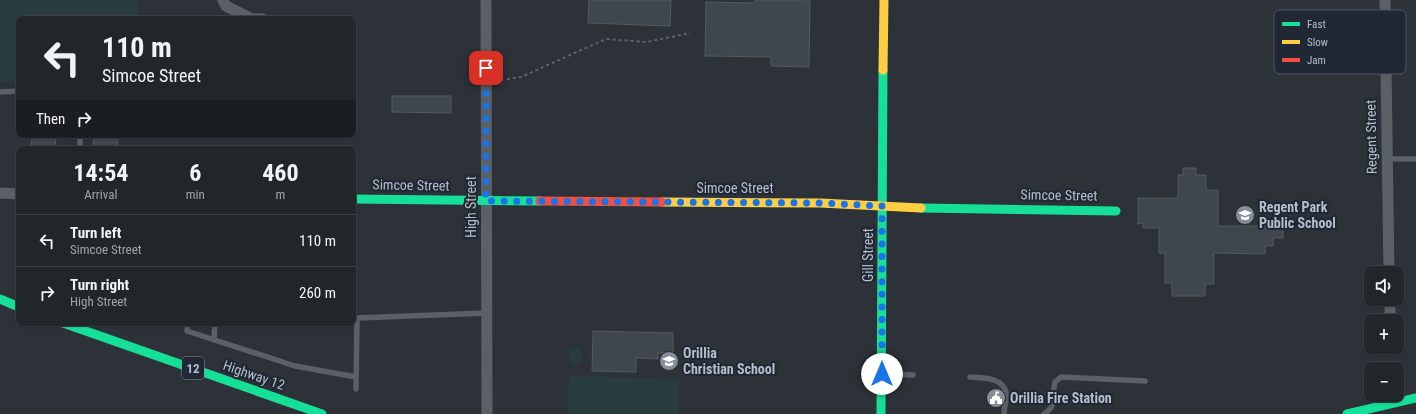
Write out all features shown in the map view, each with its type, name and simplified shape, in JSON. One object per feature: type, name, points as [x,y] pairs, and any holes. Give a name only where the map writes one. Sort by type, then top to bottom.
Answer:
[{"type":"main road","name":"Gill Street","points":[[882,414],[884,0]]},
{"type":"main road","name":"Simcoe Street","points":[[356,199],[820,203],[882,206],[1116,211]]},
{"type":"main road","points":[[0,299],[16,306]]},
{"type":"main road","name":"Highway 12","points":[[72,326],[322,414]]},
{"type":"main road","points":[[1347,414],[1416,398]]},
{"type":"street","points":[[223,0],[226,6],[246,16]]},
{"type":"street","name":"High Street","points":[[486,0],[487,414]]},
{"type":"street","name":"Regent Street","points":[[1385,0],[1385,10]]},
{"type":"street","name":"Regent Street","points":[[1386,74],[1389,266]]},
{"type":"street","points":[[0,193],[16,194]]},
{"type":"lane","points":[[0,92],[16,91]]},
{"type":"lane","points":[[1387,159],[1416,159]]},
{"type":"lane","points":[[356,389],[357,318],[487,312]]},
{"type":"lane","points":[[188,326],[187,331],[294,366],[356,377]]},
{"type":"lane","points":[[214,340],[215,326]]},
{"type":"lane","points":[[882,374],[913,375]]},
{"type":"lane","points":[[970,377],[993,379],[1001,384],[1006,392],[1004,414]]},
{"type":"lane","points":[[1044,414],[1051,409],[1054,402],[1053,389],[1055,382],[1061,377],[1145,381]]},
{"type":"path","points":[[486,82],[521,78],[606,39],[647,42],[690,34]]},
{"type":"shaded area","points":[[0,0],[138,0],[138,16],[16,16],[16,81],[0,82]]},
{"type":"shaded area","points":[[569,349],[581,349],[582,363],[570,364]]},
{"type":"shaded area","points":[[569,375],[679,380],[678,414],[567,414]]},
{"type":"building","points":[[589,0],[671,0],[670,26],[588,23]]},
{"type":"building","points":[[755,0],[810,1],[809,67],[771,66],[771,57],[705,56],[706,2],[755,3]]},
{"type":"building","points":[[392,96],[451,96],[451,113],[392,112]]},
{"type":"building","points":[[32,138],[56,138],[55,146],[31,146]]},
{"type":"building","points":[[94,138],[118,138],[117,146],[93,146]]},
{"type":"building","points":[[1183,168],[1196,168],[1196,175],[1206,175],[1206,190],[1218,190],[1218,226],[1264,226],[1264,219],[1281,219],[1281,224],[1283,224],[1283,238],[1273,238],[1273,246],[1265,246],[1265,254],[1214,253],[1214,284],[1205,284],[1205,296],[1172,296],[1172,283],[1165,283],[1165,253],[1159,253],[1159,228],[1143,228],[1143,223],[1138,224],[1138,198],[1178,198],[1178,175],[1183,175]]},
{"type":"building","points":[[593,331],[673,333],[673,353],[658,353],[658,359],[636,358],[636,372],[592,371]]},
{"type":"traffic: fast","points":[[881,414],[883,70]]},
{"type":"traffic: fast","points":[[356,199],[540,201]]},
{"type":"traffic: fast","points":[[921,208],[1116,211]]},
{"type":"traffic: fast","points":[[0,299],[16,306]]},
{"type":"traffic: fast","points":[[72,326],[322,414]]},
{"type":"traffic: fast","points":[[1347,414],[1416,398]]},
{"type":"traffic: slow","points":[[883,70],[884,0]]},
{"type":"traffic: slow","points":[[662,202],[820,203],[921,208]]},
{"type":"traffic: jam","points":[[540,201],[662,202]]},
{"type":"place","name":"Regent Park Public School","points":[[1245,215]]},
{"type":"place","name":"Orillia Christian School","points":[[669,361]]},
{"type":"place","name":"Orillia Fire Station","points":[[996,398]]},
{"type":"route","points":[[486,68],[486,201],[820,203],[882,206],[882,374]]}]
